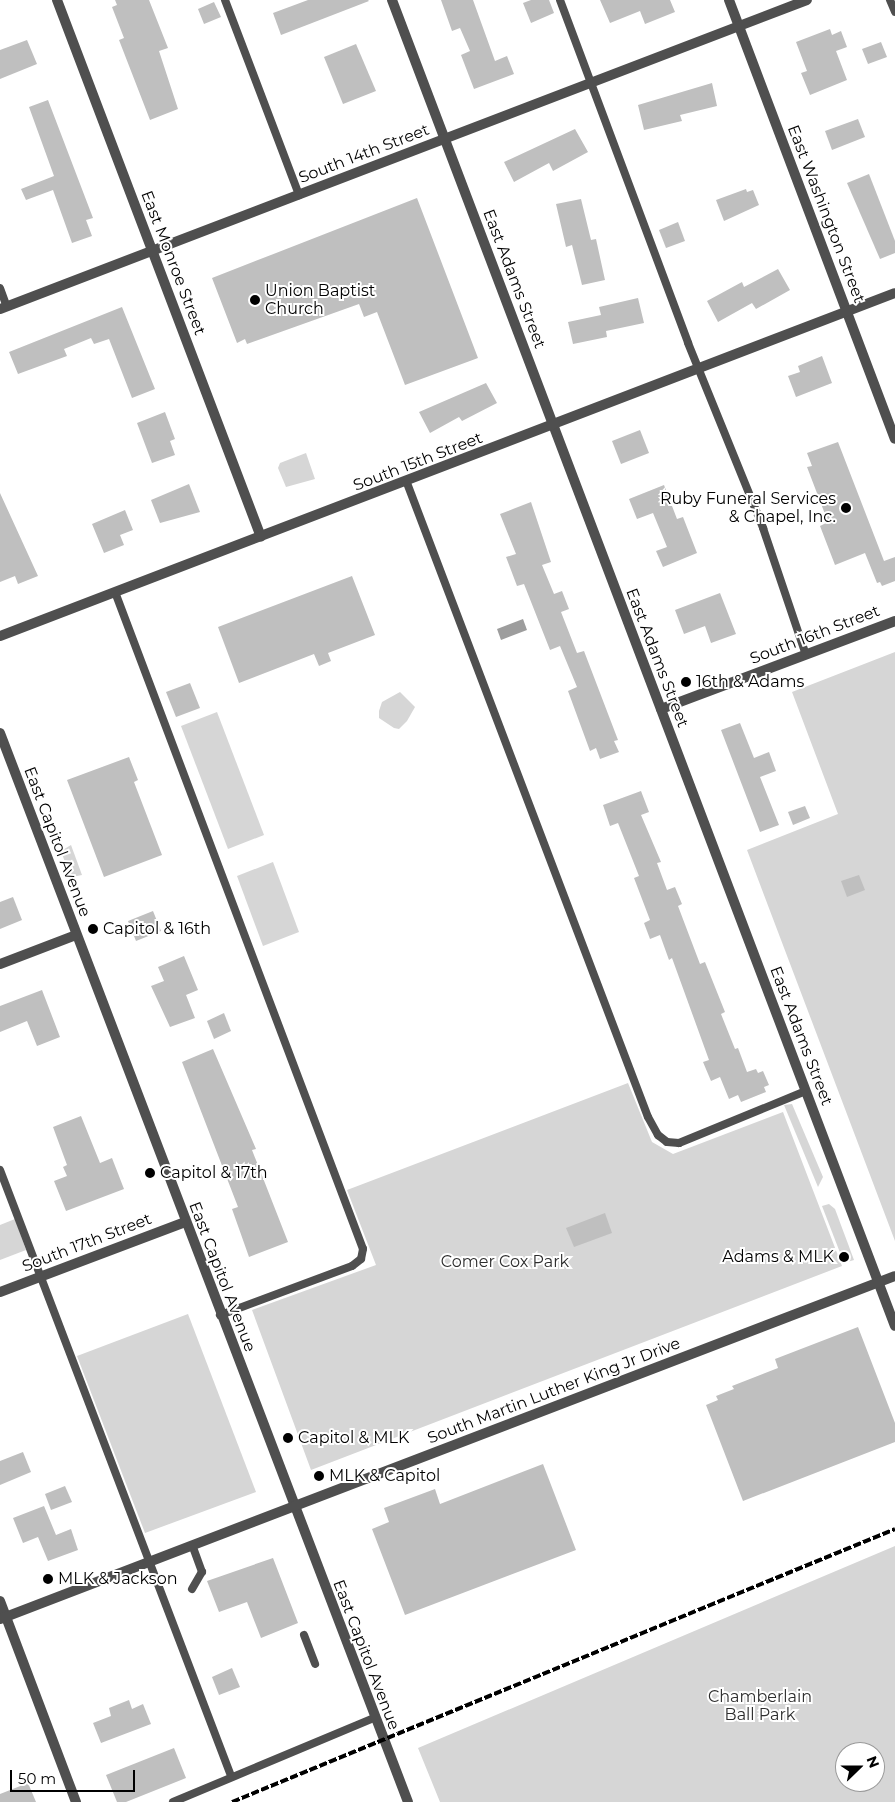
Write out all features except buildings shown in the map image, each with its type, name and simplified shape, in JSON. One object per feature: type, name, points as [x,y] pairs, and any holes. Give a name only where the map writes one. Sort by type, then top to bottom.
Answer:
[{"type":"street","name":"East Monroe Street","points":[[57,0],[261,537]]},
{"type":"street","name":"East Adams Street","points":[[392,0],[895,1326]]},
{"type":"street","name":"East Washington Street","points":[[729,0],[895,439]]},
{"type":"street","name":"South 14th Street","points":[[4,308],[807,0]]},
{"type":"street","name":"South 15th Street","points":[[0,636],[407,483],[895,293]]},
{"type":"street","name":"South 16th Street","points":[[661,710],[895,621]]},
{"type":"street","name":"East Capitol Avenue","points":[[0,733],[220,1316],[408,1802]]},
{"type":"street","points":[[0,964],[76,935]]},
{"type":"street","name":"South 17th Street","points":[[0,1292],[185,1222]]},
{"type":"street","name":"South Martin Luther King Jr Drive","points":[[3,1618],[193,1547],[895,1276]]},
{"type":"street","points":[[0,1601],[3,1618],[76,1802]]},
{"type":"lane","points":[[225,0],[299,195]]},
{"type":"lane","points":[[560,0],[591,82],[598,109],[763,528],[806,655]]},
{"type":"lane","points":[[890,0],[895,12]]},
{"type":"lane","points":[[0,288],[4,308]]},
{"type":"lane","points":[[407,483],[645,1108],[658,1135],[667,1142],[679,1142],[806,1091]]},
{"type":"lane","points":[[115,592],[363,1249],[361,1259],[352,1266],[220,1316]]},
{"type":"lane","points":[[0,1170],[231,1776]]},
{"type":"lane","points":[[192,1589],[202,1572],[193,1547]]},
{"type":"lane","points":[[304,1636],[315,1664]]},
{"type":"lane","points":[[173,1802],[231,1776],[374,1718]]},
{"type":"green space","points":[[306,453],[315,479],[286,487],[278,468],[280,463]]},
{"type":"green space","points":[[895,652],[895,1241],[747,850],[838,814],[792,692]]},
{"type":"green space","points":[[400,692],[415,707],[407,721],[399,729],[394,728],[379,718],[379,711],[382,702]]},
{"type":"green space","points":[[217,712],[264,835],[228,849],[181,726]]},
{"type":"green space","points":[[71,845],[82,875],[70,876],[61,851]]},
{"type":"green space","points":[[273,862],[299,932],[263,946],[237,876]]},
{"type":"green space","name":"Comer Cox Park","points":[[628,1083],[652,1142],[673,1154],[783,1112],[842,1266],[311,1470],[252,1310],[376,1265],[347,1190]]},
{"type":"green space","points":[[792,1104],[823,1177],[818,1187],[784,1105]]},
{"type":"green space","points":[[829,1204],[835,1209],[854,1260],[844,1263],[822,1206]]},
{"type":"green space","points":[[15,1219],[26,1250],[0,1260],[0,1225]]},
{"type":"green space","points":[[188,1314],[256,1492],[145,1533],[77,1356]]},
{"type":"green space","name":"Chamberlain Ball Park","points":[[895,1546],[895,1802],[440,1802],[418,1748]]},
{"type":"shaded area","points":[[523,619],[527,630],[501,640],[497,629]]},
{"type":"railway","points":[[232,1802],[895,1529]]},
{"type":"place","name":"Union Baptist Church","points":[[255,300]]},
{"type":"place","name":"Ruby Funeral Services & Chapel, Inc.","points":[[846,508]]},
{"type":"place","name":"16th & Adams","points":[[686,682]]},
{"type":"place","name":"Capitol & 16th","points":[[93,929]]},
{"type":"place","name":"Capitol & 17th","points":[[150,1173]]},
{"type":"place","name":"Adams & MLK","points":[[844,1257]]},
{"type":"place","name":"Capitol & MLK","points":[[288,1438]]},
{"type":"place","name":"MLK & Capitol","points":[[319,1476]]},
{"type":"place","name":"MLK & Jackson","points":[[48,1579]]}]
